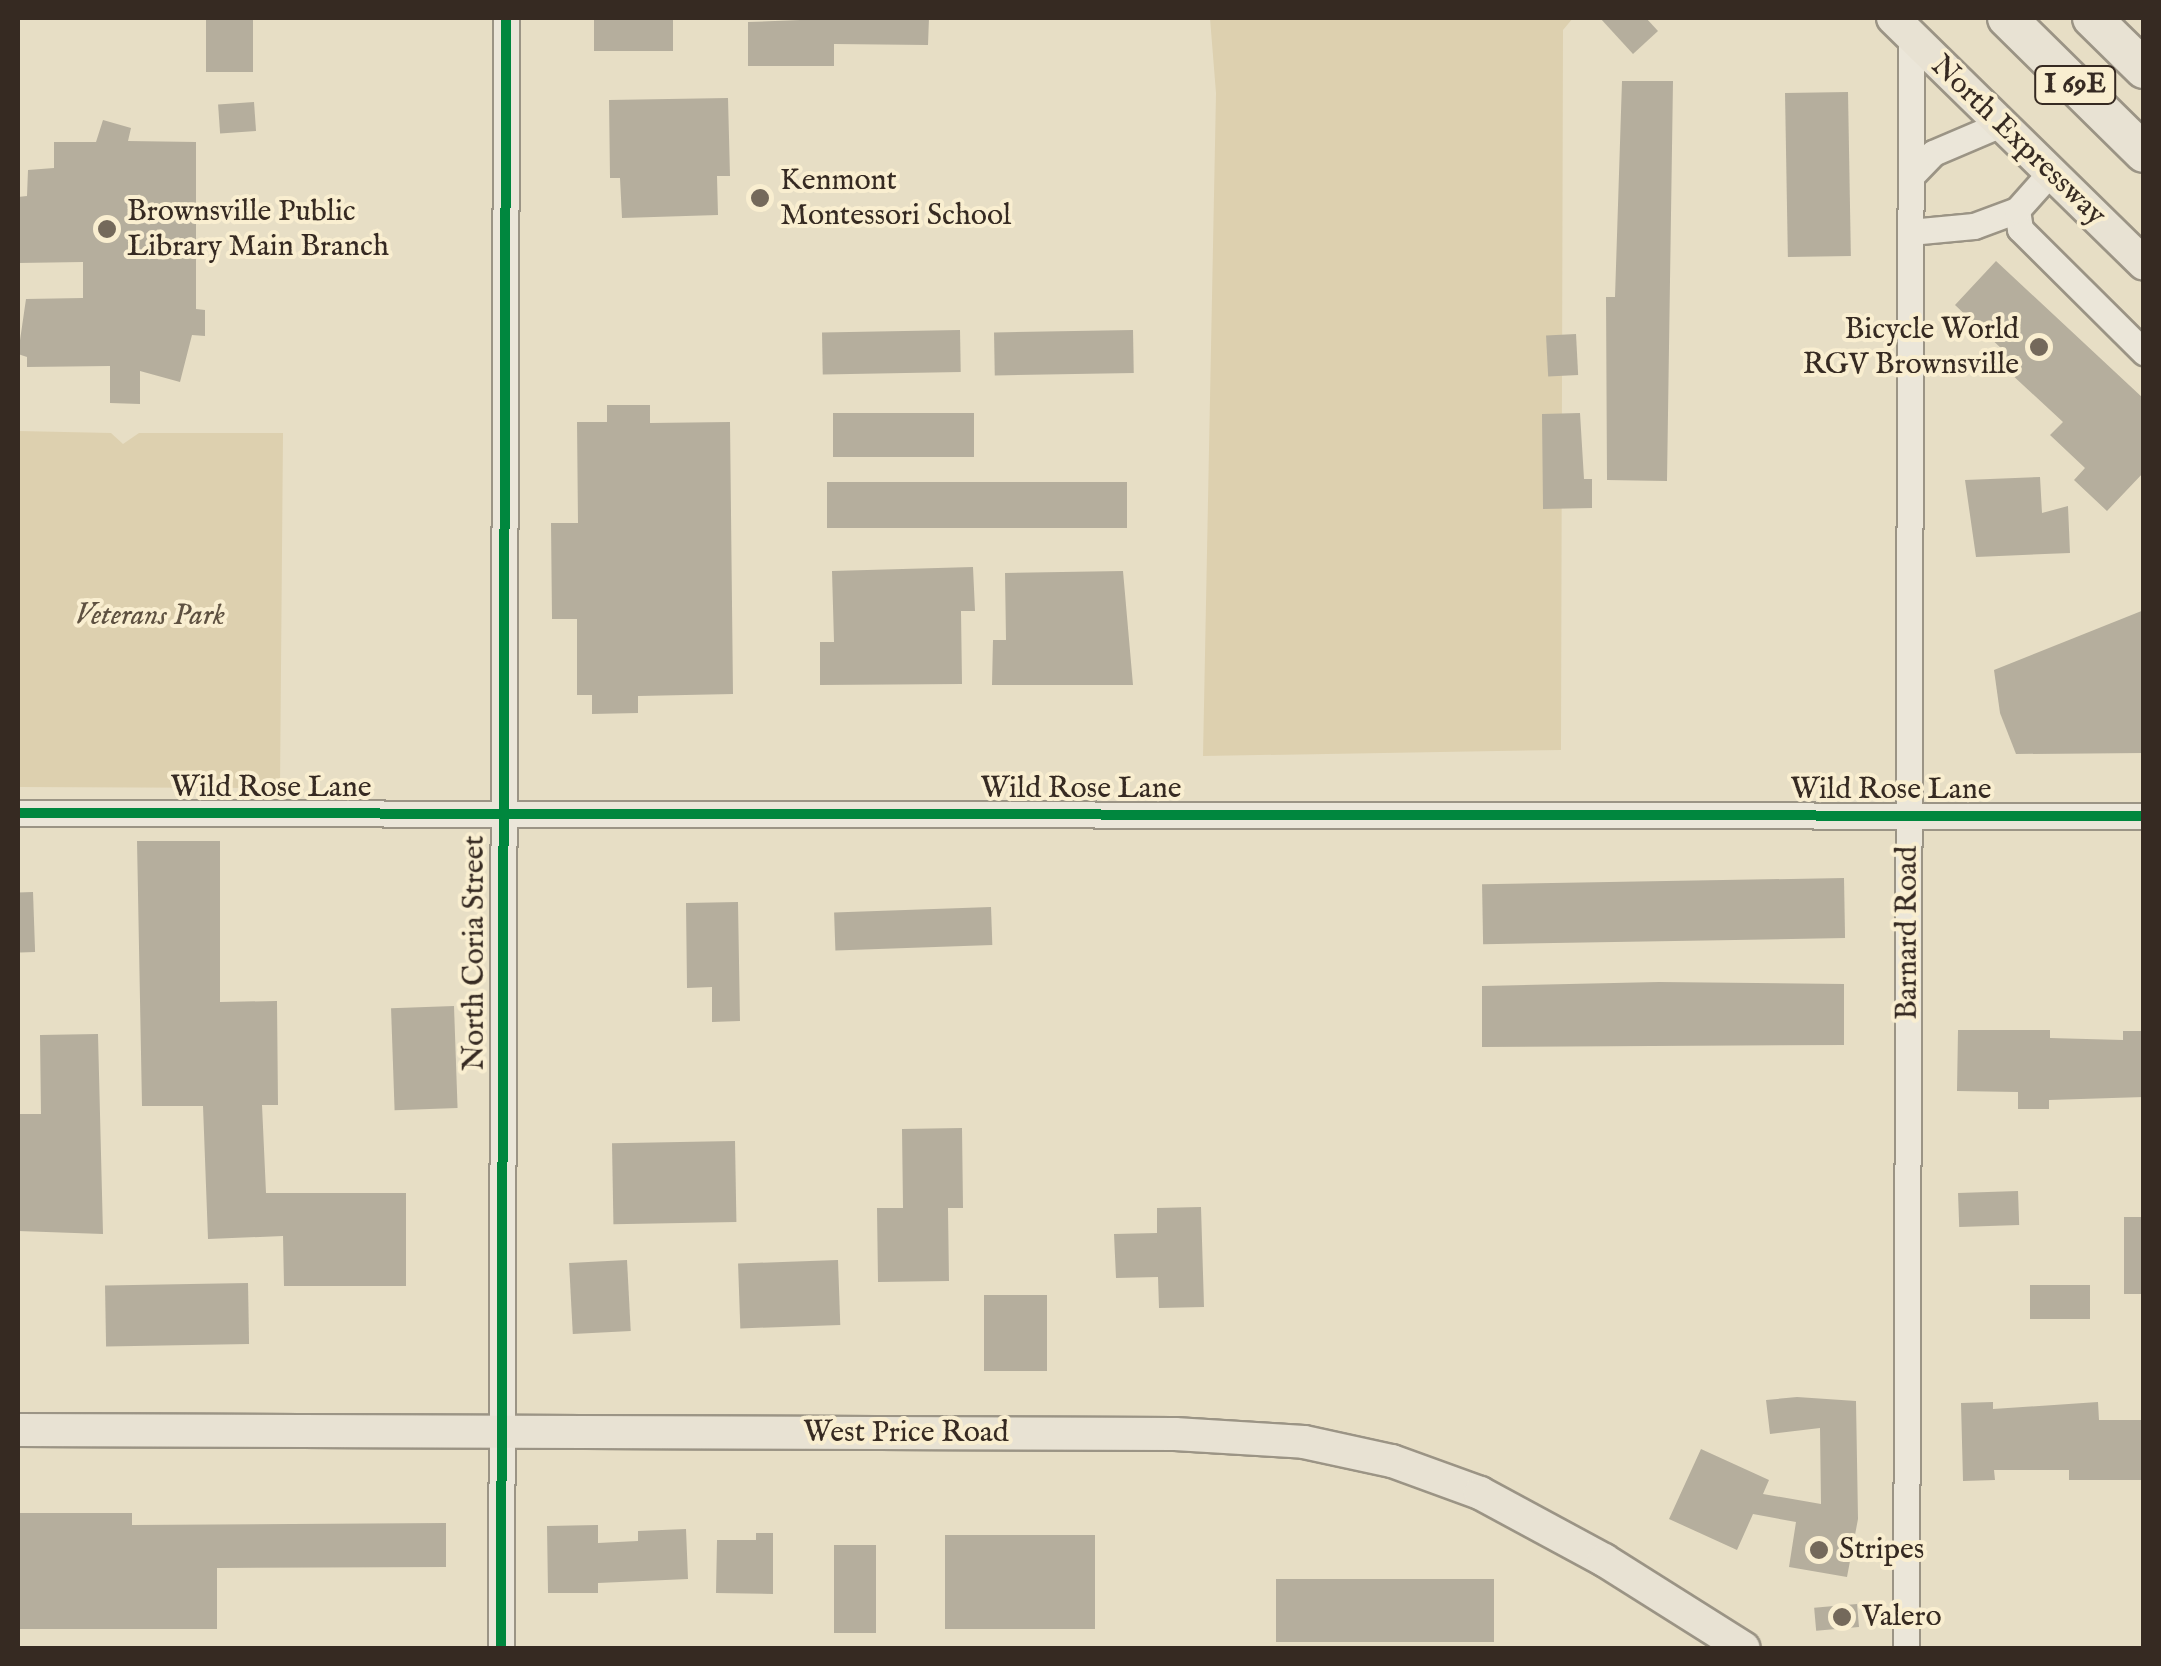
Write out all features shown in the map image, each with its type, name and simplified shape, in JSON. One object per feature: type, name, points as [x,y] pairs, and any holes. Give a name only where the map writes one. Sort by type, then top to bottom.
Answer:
[{"type":"highway","name":"I 69E","points":[[2008,18],[2144,153]]},
{"type":"highway","name":"I 69E","points":[[2092,18],[2144,69]]},
{"type":"main road","name":"North Expressway","points":[[1902,27],[2144,264]]},
{"type":"main road","name":"West Price Road","points":[[18,1430],[1175,1434],[1304,1442],[1392,1461],[1480,1493],[1621,1570],[1744,1648]]},
{"type":"street","name":"North Coria Street","points":[[500,1648],[500,813],[506,18]]},
{"type":"street","name":"Barnard Road","points":[[1902,27],[1911,176],[1907,815],[1912,1363],[1906,1648]]},
{"type":"street","points":[[1911,176],[1934,153],[2000,124]]},
{"type":"street","points":[[1910,232],[1974,226],[2017,210],[2050,173]]},
{"type":"street","points":[[2017,210],[2020,229],[2144,352]]},
{"type":"street","name":"Wild Rose Lane","points":[[18,813],[2144,816]]},
{"type":"green space","points":[[1210,18],[1573,18],[1563,30],[1561,750],[1203,756],[1216,93]]},
{"type":"green space","name":"Veterans Park","points":[[18,431],[111,433],[123,444],[139,433],[283,433],[280,788],[18,787]]},
{"type":"building","points":[[206,18],[253,18],[253,72],[206,72]]},
{"type":"building","points":[[594,18],[673,18],[673,51],[594,51]]},
{"type":"building","points":[[929,18],[928,45],[834,44],[834,66],[748,66],[748,22]]},
{"type":"building","points":[[1600,18],[1646,18],[1658,31],[1633,54]]},
{"type":"building","points":[[1622,81],[1673,81],[1667,481],[1607,480],[1606,297],[1615,297]]},
{"type":"building","points":[[1848,92],[1851,256],[1788,257],[1785,93]]},
{"type":"building","points":[[728,98],[730,176],[717,176],[718,215],[622,218],[620,178],[610,178],[609,100]]},
{"type":"building","points":[[254,102],[256,131],[220,133],[218,105]]},
{"type":"building","name":"Brownsville Public Library Main Branch","points":[[103,120],[131,128],[128,141],[196,142],[196,309],[205,310],[205,336],[192,335],[180,382],[140,371],[140,404],[110,403],[110,366],[27,367],[27,357],[18,354],[26,299],[83,298],[83,262],[18,263],[18,197],[27,196],[28,170],[54,168],[54,142],[96,142]]},
{"type":"building","points":[[1996,261],[2144,399],[2144,472],[2107,511],[2074,480],[2085,468],[2050,435],[2063,422],[1995,359],[2003,350],[1955,305]]},
{"type":"building","points":[[960,330],[961,372],[823,374],[822,332]]},
{"type":"building","points":[[1133,330],[1134,373],[995,375],[994,332]]},
{"type":"building","points":[[1576,334],[1578,375],[1548,377],[1546,336]]},
{"type":"building","points":[[607,405],[650,405],[650,423],[730,422],[733,694],[638,696],[638,713],[592,714],[592,695],[577,695],[577,619],[552,619],[551,523],[578,523],[577,422],[607,422]]},
{"type":"building","points":[[833,413],[974,413],[974,457],[833,457]]},
{"type":"building","points":[[1580,413],[1584,479],[1592,479],[1592,508],[1543,509],[1542,414]]},
{"type":"building","points":[[2040,477],[2042,513],[2068,506],[2070,553],[1976,557],[1965,480]]},
{"type":"building","points":[[827,482],[1127,482],[1127,528],[827,528]]},
{"type":"building","points":[[973,567],[975,611],[961,611],[962,684],[820,685],[820,642],[834,642],[832,571]]},
{"type":"building","points":[[1123,571],[1133,685],[992,685],[993,640],[1006,640],[1005,573]]},
{"type":"building","points":[[2144,610],[2144,753],[2016,754],[2000,713],[1994,670]]},
{"type":"building","points":[[137,841],[220,841],[220,1002],[277,1001],[278,1105],[262,1105],[266,1193],[406,1193],[406,1286],[284,1286],[283,1236],[208,1239],[203,1106],[142,1106]]},
{"type":"building","points":[[1844,878],[1845,938],[1483,944],[1482,884]]},
{"type":"building","points":[[33,892],[35,952],[20,952],[18,893]]},
{"type":"building","points":[[738,902],[740,1021],[712,1022],[712,987],[687,988],[686,903]]},
{"type":"building","points":[[991,907],[992,945],[835,950],[834,912]]},
{"type":"building","points":[[1659,982],[1844,984],[1844,1045],[1482,1047],[1482,986]]},
{"type":"building","points":[[454,1006],[458,1108],[395,1110],[391,1008]]},
{"type":"building","points":[[1958,1030],[2050,1030],[2050,1038],[2123,1040],[2123,1031],[2144,1031],[2144,1097],[2049,1100],[2049,1109],[2018,1109],[2018,1092],[1957,1091]]},
{"type":"building","points":[[98,1034],[103,1234],[18,1231],[18,1114],[41,1114],[40,1035]]},
{"type":"building","points":[[962,1128],[963,1208],[948,1208],[949,1281],[878,1282],[877,1208],[903,1208],[902,1129]]},
{"type":"building","points":[[735,1141],[736,1222],[613,1224],[612,1143]]},
{"type":"building","points":[[2018,1191],[2019,1225],[1959,1227],[1958,1193]]},
{"type":"building","points":[[1201,1207],[1204,1307],[1159,1308],[1158,1277],[1116,1278],[1114,1234],[1157,1233],[1157,1208]]},
{"type":"building","points":[[2124,1217],[2144,1217],[2144,1294],[2124,1294]]},
{"type":"building","points":[[627,1260],[631,1331],[573,1334],[569,1263]]},
{"type":"building","points":[[838,1260],[840,1325],[740,1328],[738,1263]]},
{"type":"building","points":[[248,1283],[249,1344],[106,1346],[105,1285]]},
{"type":"building","points":[[2030,1285],[2090,1285],[2090,1319],[2030,1319]]},
{"type":"building","points":[[984,1295],[1047,1295],[1047,1371],[984,1371]]},
{"type":"building","points":[[1797,1397],[1856,1401],[1858,1519],[1847,1577],[1789,1567],[1796,1522],[1753,1514],[1737,1550],[1669,1519],[1701,1449],[1769,1480],[1763,1494],[1821,1504],[1820,1428],[1770,1434],[1766,1400]]},
{"type":"building","points":[[1993,1402],[1993,1409],[2098,1402],[2099,1420],[2144,1420],[2144,1480],[2069,1480],[2069,1470],[1994,1470],[1995,1480],[1963,1481],[1961,1403]]},
{"type":"building","points":[[18,1513],[132,1513],[132,1525],[446,1523],[446,1567],[217,1568],[217,1629],[18,1629]]},
{"type":"building","points":[[598,1525],[598,1543],[638,1541],[638,1531],[686,1529],[688,1579],[598,1583],[598,1593],[548,1593],[547,1526]]},
{"type":"building","points":[[756,1533],[773,1533],[773,1594],[716,1593],[717,1540],[756,1540]]},
{"type":"building","points":[[945,1535],[1095,1535],[1095,1629],[945,1629]]},
{"type":"building","points":[[834,1545],[876,1545],[876,1633],[834,1633]]},
{"type":"building","points":[[1276,1579],[1494,1579],[1494,1642],[1276,1642]]},
{"type":"building","points":[[1857,1604],[1859,1627],[1816,1631],[1814,1608]]},
{"type":"cycle path","points":[[501,1648],[506,18]]},
{"type":"cycle path","points":[[18,813],[2144,816]]},
{"type":"place","name":"Kenmont Montessori School","points":[[760,198]]},
{"type":"place","name":"Brownsville Public Library Main Branch","points":[[107,229]]},
{"type":"place","name":"Bicycle World RGV Brownsville","points":[[2039,347]]},
{"type":"place","name":"Stripes","points":[[1819,1550]]},
{"type":"place","name":"Valero","points":[[1842,1617]]}]
